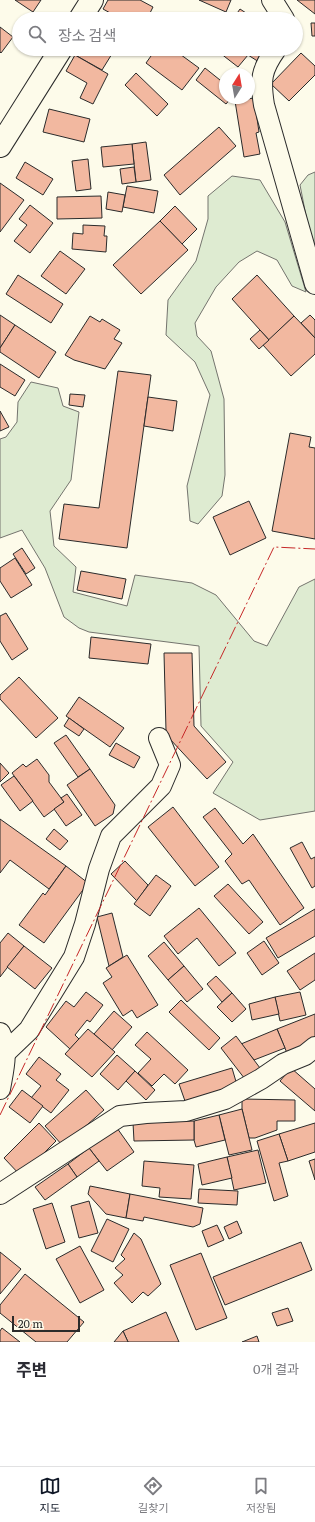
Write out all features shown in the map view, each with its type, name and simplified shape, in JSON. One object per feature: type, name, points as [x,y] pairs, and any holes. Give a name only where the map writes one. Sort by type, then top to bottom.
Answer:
[{"type":"street","points":[[84,12],[92,0]]},
{"type":"street","points":[[272,0],[280,12]]},
{"type":"street","points":[[0,146],[57,56]]},
{"type":"street","points":[[271,56],[263,71],[261,86],[263,99],[315,284]]},
{"type":"street","points":[[5,1053],[29,1030],[74,957],[111,836],[161,786],[170,765],[159,738]]},
{"type":"street","points":[[0,1033],[3,1039],[5,1053],[0,1089]]},
{"type":"street","points":[[0,1194],[120,1116],[146,1112],[186,1111],[225,1099],[261,1079],[283,1064],[304,1055],[315,1047]]},
{"type":"green space","points":[[315,172],[315,262],[300,185],[308,175]]},
{"type":"green space","points":[[232,176],[260,180],[285,222],[306,292],[292,286],[277,260],[257,251],[239,262],[216,287],[195,323],[197,336],[211,351],[224,399],[225,475],[222,496],[198,524],[190,521],[187,486],[210,395],[195,362],[166,335],[168,300],[196,261],[208,219],[208,196]]},
{"type":"green space","points":[[31,382],[58,388],[63,406],[79,412],[71,480],[50,511],[54,546],[76,567],[73,592],[127,606],[135,575],[192,583],[216,595],[254,641],[267,646],[299,587],[315,579],[315,811],[260,820],[213,793],[233,762],[201,726],[199,646],[89,632],[79,628],[64,617],[45,568],[22,530],[0,538],[0,439],[6,437],[17,422],[18,402]]},
{"type":"building","points":[[15,0],[41,0],[33,12]]},
{"type":"building","points":[[108,0],[140,0],[153,7],[150,12],[108,12],[103,9]]},
{"type":"building","points":[[199,0],[231,0],[226,12]]},
{"type":"building","points":[[297,0],[315,0],[315,14]]},
{"type":"building","points":[[311,23],[315,23],[315,36],[312,36]]},
{"type":"building","points":[[0,27],[12,36],[12,38],[1,53]]},
{"type":"building","points":[[303,55],[315,66],[315,75],[289,101],[271,84],[298,56]]},
{"type":"building","points":[[74,56],[77,56],[108,74],[93,104],[80,98],[87,83],[66,71]]},
{"type":"building","points":[[77,56],[111,56],[102,70]]},
{"type":"building","points":[[151,56],[183,56],[199,68],[182,90],[146,63]]},
{"type":"building","points":[[224,56],[247,56],[238,67]]},
{"type":"building","points":[[250,56],[263,56],[259,62]]},
{"type":"building","points":[[205,68],[219,79],[219,98],[196,80]]},
{"type":"building","points":[[136,73],[168,104],[157,116],[125,85]]},
{"type":"building","points":[[235,104],[255,104],[259,132],[256,133],[260,154],[244,157]]},
{"type":"building","points":[[49,109],[90,119],[84,142],[43,132]]},
{"type":"building","points":[[219,127],[236,146],[180,195],[164,175]]},
{"type":"building","points":[[146,142],[151,180],[136,182],[132,144]]},
{"type":"building","points":[[132,144],[134,164],[103,167],[101,147]]},
{"type":"building","points":[[88,159],[91,189],[76,191],[72,161]]},
{"type":"building","points":[[25,162],[53,179],[43,195],[16,178]]},
{"type":"building","points":[[134,167],[136,182],[122,184],[120,169]]},
{"type":"building","points":[[0,183],[24,200],[0,232]]},
{"type":"building","points":[[127,186],[158,191],[154,213],[123,207]]},
{"type":"building","points":[[108,192],[125,195],[122,212],[106,209]]},
{"type":"building","points":[[101,196],[102,218],[57,219],[57,197]]},
{"type":"building","points":[[30,205],[53,223],[30,253],[14,241],[27,225],[19,219]]},
{"type":"building","points":[[175,206],[197,229],[182,244],[160,221]]},
{"type":"building","points":[[160,221],[188,250],[141,294],[113,265]]},
{"type":"building","points":[[83,225],[105,226],[104,236],[107,236],[106,252],[72,249],[73,233],[83,234]]},
{"type":"building","points":[[60,251],[85,269],[66,294],[41,276]]},
{"type":"building","points":[[18,275],[63,304],[51,323],[6,294]]},
{"type":"building","points":[[257,275],[294,316],[269,340],[232,299]]},
{"type":"building","points":[[0,315],[15,325],[0,348]]},
{"type":"building","points":[[310,315],[315,320],[315,338],[301,323]]},
{"type":"building","points":[[90,316],[100,322],[102,319],[120,330],[114,339],[122,343],[105,369],[74,360],[65,355]]},
{"type":"building","points":[[294,316],[315,338],[315,354],[291,376],[263,345]]},
{"type":"building","points":[[15,325],[56,352],[39,378],[0,352],[0,348]]},
{"type":"building","points":[[260,330],[269,340],[259,349],[250,339]]},
{"type":"building","points":[[0,364],[25,380],[15,396],[0,387]]},
{"type":"building","points":[[118,371],[151,375],[127,548],[59,539],[64,504],[99,508]]},
{"type":"building","points":[[70,394],[85,395],[83,407],[69,405]]},
{"type":"building","points":[[148,397],[177,401],[173,431],[144,426]]},
{"type":"building","points":[[0,411],[9,427],[0,431]]},
{"type":"building","points":[[290,433],[311,437],[309,447],[315,448],[315,539],[272,531]]},
{"type":"building","points":[[249,501],[266,538],[230,555],[213,517]]},
{"type":"building","points":[[22,548],[35,568],[26,574],[13,554]]},
{"type":"building","points":[[15,558],[32,585],[11,598],[0,581],[0,568]]},
{"type":"building","points":[[81,571],[126,579],[122,599],[77,590]]},
{"type":"building","points":[[6,613],[28,649],[12,660],[0,641],[0,616]]},
{"type":"building","points":[[91,637],[151,644],[148,664],[89,658]]},
{"type":"building","points":[[164,653],[192,653],[194,726],[226,762],[207,779],[169,738],[166,731]]},
{"type":"building","points":[[19,677],[58,718],[36,738],[0,699],[0,695]]},
{"type":"building","points":[[79,697],[124,728],[110,747],[66,716]]},
{"type":"building","points":[[69,718],[84,729],[79,736],[64,726]]},
{"type":"building","points":[[66,735],[90,769],[78,777],[54,743]]},
{"type":"building","points":[[116,743],[140,757],[134,768],[109,755]]},
{"type":"building","points":[[37,759],[49,775],[49,782],[64,802],[44,817],[12,773],[23,764],[26,767]]},
{"type":"building","points":[[0,763],[9,773],[0,782]]},
{"type":"building","points":[[90,769],[115,805],[113,814],[95,826],[67,785]]},
{"type":"building","points":[[14,776],[33,801],[20,811],[1,785]]},
{"type":"building","points":[[67,794],[82,815],[66,826],[54,809],[64,802],[61,798]]},
{"type":"building","points":[[173,807],[219,867],[195,886],[148,827]]},
{"type":"building","points":[[215,808],[243,844],[253,834],[304,908],[280,925],[249,880],[242,884],[225,861],[232,854],[203,817]]},
{"type":"building","points":[[0,819],[66,866],[49,889],[10,860],[0,873]]},
{"type":"building","points":[[54,829],[68,841],[60,850],[46,839]]},
{"type":"building","points":[[302,842],[311,859],[315,857],[315,886],[312,888],[290,848]]},
{"type":"building","points":[[125,861],[148,885],[137,901],[111,874]]},
{"type":"building","points":[[66,866],[88,883],[44,943],[19,925],[43,893],[45,895]]},
{"type":"building","points":[[156,875],[171,886],[150,916],[134,904]]},
{"type":"building","points":[[228,884],[263,922],[249,934],[214,896]]},
{"type":"building","points":[[199,908],[236,953],[219,966],[197,938],[178,954],[164,936]]},
{"type":"building","points":[[315,909],[315,936],[278,958],[266,938]]},
{"type":"building","points":[[112,913],[123,957],[109,966],[97,917]]},
{"type":"building","points":[[8,933],[24,946],[0,977],[0,943]]},
{"type":"building","points":[[264,941],[279,963],[262,975],[247,953]]},
{"type":"building","points":[[164,942],[184,966],[168,980],[148,956]]},
{"type":"building","points":[[24,946],[52,968],[35,989],[7,967]]},
{"type":"building","points":[[315,953],[315,980],[300,990],[287,971]]},
{"type":"building","points":[[127,955],[158,1005],[137,1018],[132,1010],[123,1016],[103,983],[112,977],[106,968]]},
{"type":"building","points":[[184,966],[203,989],[187,1002],[168,980]]},
{"type":"building","points":[[216,976],[232,993],[222,1002],[207,984]]},
{"type":"building","points":[[86,992],[103,1005],[90,1022],[87,1020],[75,1035],[79,1039],[70,1049],[46,1027],[66,1001],[74,1007]]},
{"type":"building","points":[[300,992],[306,1015],[280,1021],[275,997]]},
{"type":"building","points":[[232,993],[246,1009],[232,1022],[217,1007]]},
{"type":"building","points":[[275,997],[279,1014],[252,1020],[249,1004]]},
{"type":"building","points":[[181,1000],[220,1038],[209,1050],[169,1012]]},
{"type":"building","points":[[114,1011],[132,1027],[112,1050],[94,1034]]},
{"type":"building","points":[[315,1014],[315,1042],[287,1053],[277,1029]]},
{"type":"building","points":[[88,1029],[115,1052],[92,1077],[65,1054]]},
{"type":"building","points":[[277,1029],[285,1048],[254,1060],[241,1044]]},
{"type":"building","points":[[147,1032],[188,1070],[175,1084],[164,1074],[152,1086],[138,1073],[151,1059],[135,1045]]},
{"type":"building","points":[[236,1036],[263,1072],[248,1083],[221,1048]]},
{"type":"building","points":[[117,1055],[135,1071],[118,1090],[100,1074]]},
{"type":"building","points":[[39,1057],[61,1074],[56,1080],[69,1090],[51,1113],[31,1098],[41,1086],[26,1074]]},
{"type":"building","points":[[232,1068],[237,1085],[185,1101],[179,1084]]},
{"type":"building","points":[[291,1068],[315,1089],[315,1111],[280,1081]]},
{"type":"building","points":[[135,1071],[155,1090],[146,1100],[126,1081]]},
{"type":"building","points":[[22,1090],[43,1106],[30,1123],[9,1107]]},
{"type":"building","points":[[86,1090],[104,1110],[63,1146],[45,1126]]},
{"type":"building","points":[[242,1099],[295,1100],[295,1121],[277,1121],[277,1130],[255,1138],[249,1138],[242,1109]]},
{"type":"building","points":[[242,1109],[252,1150],[229,1155],[219,1115]]},
{"type":"building","points":[[219,1115],[225,1140],[196,1147],[194,1140],[194,1121]]},
{"type":"building","points":[[194,1121],[194,1140],[134,1141],[133,1123]]},
{"type":"building","points":[[39,1123],[56,1141],[21,1176],[4,1158]]},
{"type":"building","points":[[315,1123],[315,1152],[288,1161],[279,1134]]},
{"type":"building","points":[[117,1128],[134,1152],[107,1171],[89,1148]]},
{"type":"building","points":[[279,1134],[288,1161],[279,1163],[288,1196],[274,1201],[257,1141]]},
{"type":"building","points":[[89,1148],[99,1161],[77,1177],[68,1164]]},
{"type":"building","points":[[258,1150],[266,1183],[234,1190],[227,1157]]},
{"type":"building","points":[[227,1157],[232,1178],[202,1185],[198,1164]]},
{"type":"building","points":[[315,1159],[315,1180],[309,1161]]},
{"type":"building","points":[[144,1161],[194,1165],[191,1199],[159,1197],[160,1188],[142,1186]]},
{"type":"building","points":[[68,1164],[77,1177],[45,1200],[35,1187]]},
{"type":"building","points":[[90,1186],[130,1194],[126,1218],[106,1214],[88,1194]]},
{"type":"building","points":[[199,1189],[238,1191],[237,1205],[198,1203]]},
{"type":"building","points":[[130,1194],[203,1208],[200,1224],[193,1227],[144,1217],[143,1221],[126,1218]]},
{"type":"building","points":[[89,1201],[98,1233],[79,1238],[71,1206]]},
{"type":"building","points":[[52,1203],[65,1242],[46,1249],[33,1209]]},
{"type":"building","points":[[107,1219],[129,1229],[113,1262],[91,1251]]},
{"type":"building","points":[[237,1221],[242,1233],[229,1239],[224,1227]]},
{"type":"building","points":[[217,1225],[224,1240],[208,1247],[202,1231]]},
{"type":"building","points":[[134,1233],[141,1239],[161,1284],[148,1296],[143,1292],[132,1303],[114,1283],[123,1275],[115,1268],[125,1259],[121,1255]]},
{"type":"building","points":[[301,1242],[312,1270],[225,1305],[213,1277]]},
{"type":"building","points":[[80,1246],[104,1290],[80,1303],[56,1259]]},
{"type":"building","points":[[0,1252],[21,1269],[0,1294]]},
{"type":"building","points":[[201,1253],[227,1318],[196,1330],[170,1265]]},
{"type":"building","points":[[25,1274],[84,1322],[67,1342],[36,1342],[0,1313],[0,1305]]},
{"type":"building","points":[[288,1308],[293,1321],[277,1326],[272,1313]]},
{"type":"building","points":[[166,1312],[179,1342],[128,1342],[123,1331]]},
{"type":"building","points":[[2,1328],[20,1342],[0,1342],[0,1331]]},
{"type":"building","points":[[123,1331],[128,1342],[114,1342]]},
{"type":"building","points":[[257,1336],[259,1342],[242,1342]]},
{"type":"power","points":[[0,1115],[274,547],[315,549]]}]
